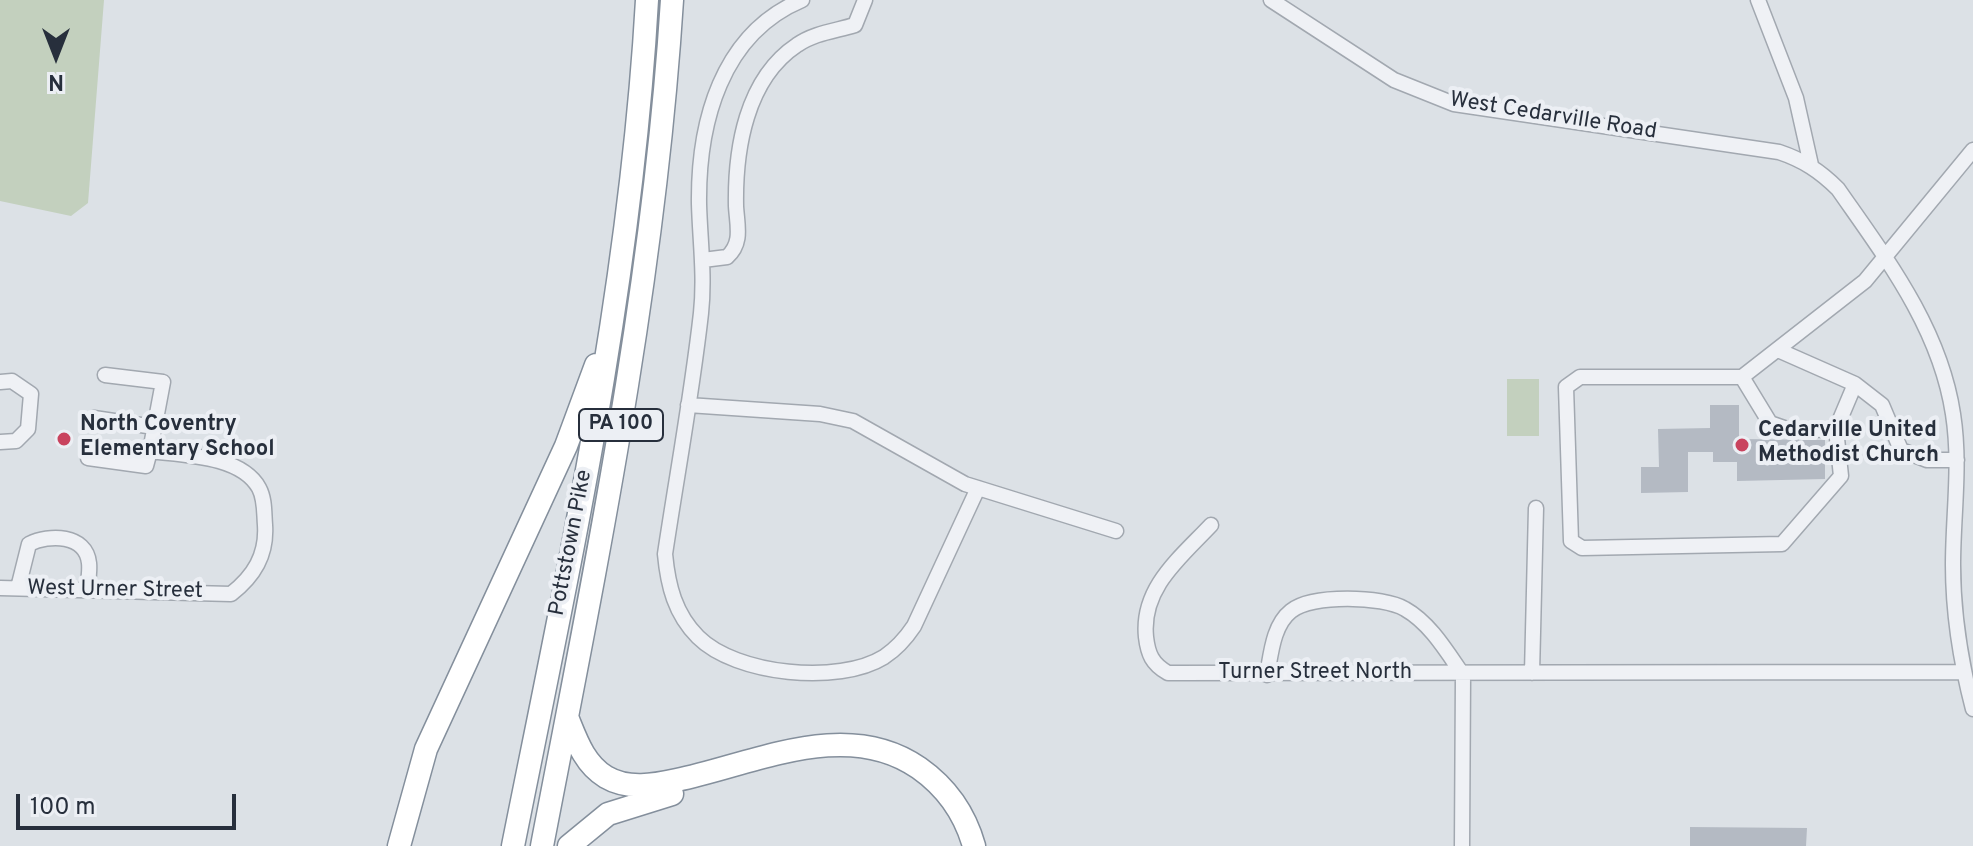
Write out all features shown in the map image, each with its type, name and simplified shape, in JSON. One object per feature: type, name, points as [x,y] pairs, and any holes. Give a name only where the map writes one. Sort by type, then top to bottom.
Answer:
[{"type":"highway","name":"Pottstown Pike","points":[[513,846],[613,319],[639,106],[647,0]]},
{"type":"highway","name":"Pottstown Pike","points":[[542,846],[642,294],[658,168],[672,0]]},
{"type":"highway","points":[[399,846],[426,749],[566,446],[613,319]]},
{"type":"highway","points":[[567,715],[585,757],[596,770],[607,778],[633,785],[693,777],[827,745],[858,745],[886,751],[911,763],[938,784],[961,813],[974,846]]},
{"type":"highway","points":[[569,846],[593,824],[623,807],[779,767],[836,756],[889,765],[922,785],[948,815],[961,846]]},
{"type":"street","points":[[802,0],[754,29],[740,45],[724,73],[705,133],[699,206],[703,260],[701,311],[665,554],[671,594],[688,625],[701,640],[726,657],[756,666],[783,671],[836,670],[884,657],[914,626],[978,488]]},
{"type":"street","points":[[703,260],[727,257],[738,243],[740,144],[763,79],[797,45],[817,35],[855,25],[865,0]]},
{"type":"street","name":"West Cedarville Road","points":[[1271,0],[1394,80],[1454,104],[1779,152],[1811,165]]},
{"type":"street","points":[[1758,0],[1796,98],[1811,165],[1838,189],[1884,256],[1931,339],[1953,412],[1957,460],[1953,565],[1963,672],[1973,709]]},
{"type":"street","points":[[1855,384],[1836,429],[1841,476],[1782,544],[1582,548],[1571,541],[1566,387],[1580,377],[1742,377],[1865,281],[1973,150]]},
{"type":"street","points":[[1778,350],[1855,384],[1882,405],[1901,450],[1927,460],[1957,460]]},
{"type":"street","points":[[88,458],[146,466],[150,451],[163,382],[105,375]]},
{"type":"street","points":[[1742,377],[1770,423],[1793,431],[1836,429]]},
{"type":"street","points":[[0,382],[12,381],[31,394],[28,429],[16,441],[0,442]]},
{"type":"street","points":[[688,405],[810,413],[853,421],[978,488],[1116,531]]},
{"type":"street","points":[[94,418],[154,427]]},
{"type":"street","name":"West Urner Street","points":[[0,588],[231,594],[253,576],[266,537],[264,501],[259,487],[239,471],[211,460],[150,451]]},
{"type":"street","points":[[1532,673],[1536,508]]},
{"type":"street","name":"Turner Street North","points":[[1211,525],[1160,580],[1144,621],[1146,642],[1156,666],[1168,673],[1963,672]]},
{"type":"street","points":[[18,588],[29,544],[49,537],[65,539],[86,552],[89,563],[87,590]]},
{"type":"street","points":[[1267,675],[1275,634],[1291,611],[1317,601],[1383,599],[1408,610],[1435,636],[1463,675],[1462,846]]},
{"type":"green space","points":[[0,0],[104,0],[88,203],[71,216],[0,201]]},
{"type":"green space","points":[[1507,379],[1539,379],[1539,436],[1507,436]]},
{"type":"building","name":"Cedarville United Methodist Church","points":[[1710,405],[1739,405],[1739,439],[1825,440],[1825,479],[1737,481],[1737,462],[1713,462],[1713,452],[1688,452],[1688,492],[1641,493],[1641,467],[1659,467],[1658,429],[1710,428]]},
{"type":"building","points":[[1690,827],[1807,828],[1806,846],[1690,846]]},
{"type":"place","name":"North Coventry Elementary School","points":[[64,439]]},
{"type":"place","name":"Cedarville United Methodist Church","points":[[1742,445]]}]
